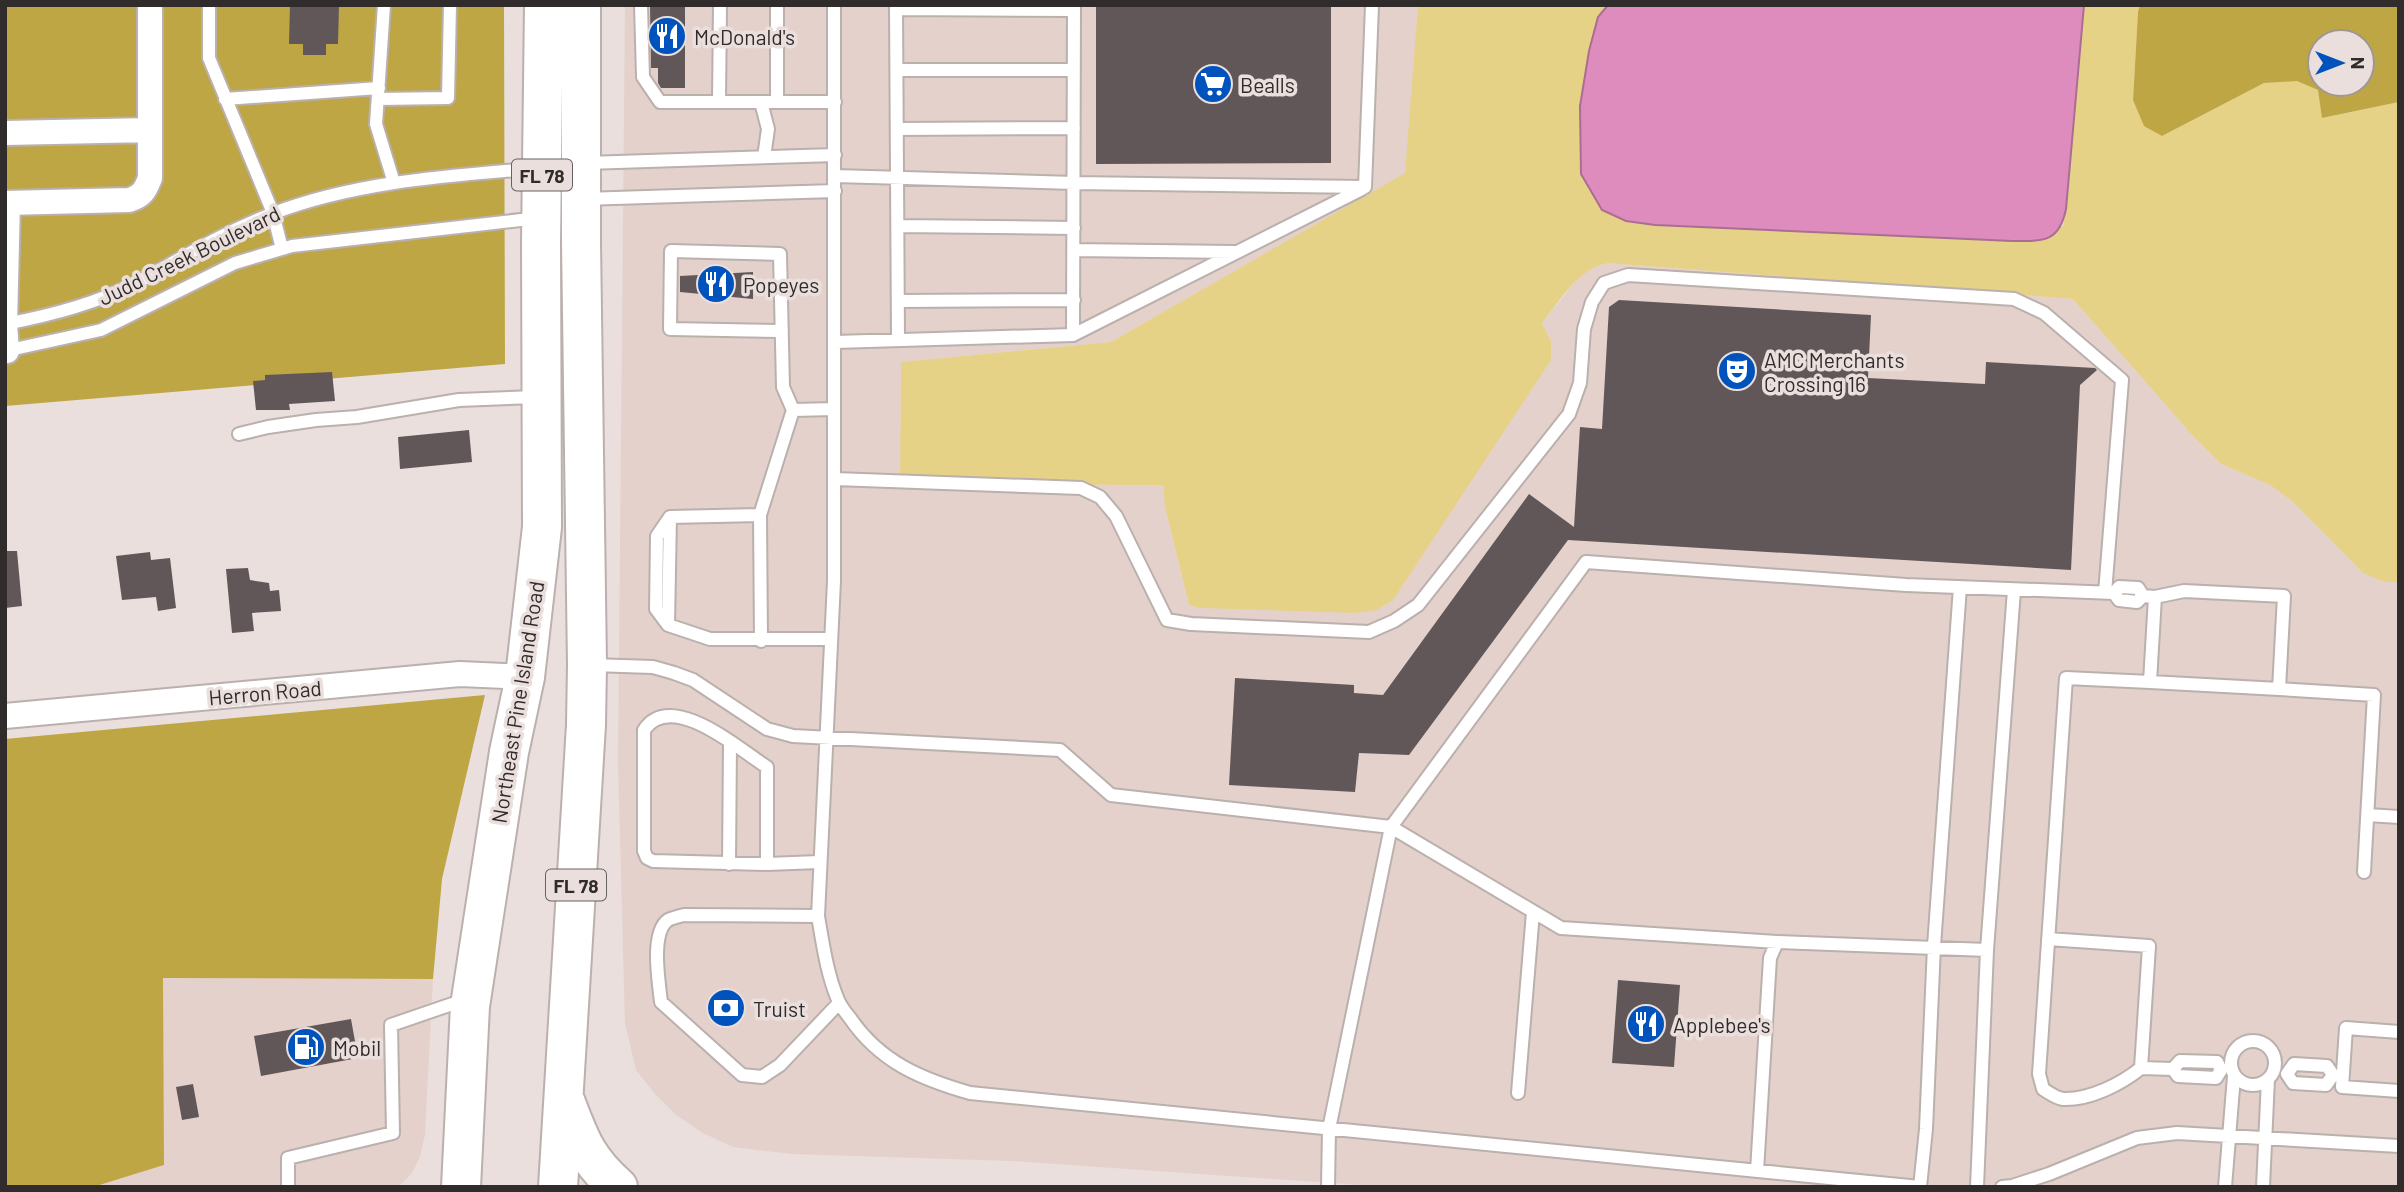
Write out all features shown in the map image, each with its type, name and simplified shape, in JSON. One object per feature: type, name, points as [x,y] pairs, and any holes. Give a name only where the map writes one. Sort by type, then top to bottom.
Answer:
[{"type":"main road","name":"Northeast Pine Island Road","points":[[544,5],[562,187],[587,665],[558,1187]]},
{"type":"main road","name":"Northeast Pine Island Road","points":[[461,1187],[471,998],[509,752],[525,677],[536,591],[542,527],[541,397],[581,5]]},
{"type":"main road","points":[[563,1094],[579,1140],[598,1170],[618,1187]]},
{"type":"street","points":[[6,351],[6,203],[129,200],[139,197],[145,191],[150,178],[150,5]]},
{"type":"street","points":[[5,133],[150,130]]},
{"type":"street","name":"Herron Road","points":[[5,716],[460,674],[525,677]]},
{"type":"lane","points":[[209,5],[209,58],[273,213],[282,249]]},
{"type":"lane","points":[[384,5],[376,124],[394,183]]},
{"type":"lane","points":[[225,99],[379,93],[448,98],[450,5]]},
{"type":"lane","points":[[641,5],[643,77],[660,102],[835,102]]},
{"type":"lane","points":[[719,102],[720,5]]},
{"type":"lane","points":[[777,5],[777,102]]},
{"type":"lane","points":[[834,5],[834,581],[818,916],[826,962],[839,1003],[864,1039],[895,1063],[930,1081],[970,1093],[1920,1187],[1926,1129],[1934,946],[1961,587]]},
{"type":"lane","points":[[1366,187],[1371,5]]},
{"type":"lane","points":[[898,340],[896,7],[1074,8],[1073,335]]},
{"type":"lane","points":[[897,70],[1074,70]]},
{"type":"lane","points":[[761,102],[768,129],[764,157]]},
{"type":"lane","points":[[897,129],[1074,128]]},
{"type":"lane","points":[[562,187],[764,157],[835,155]]},
{"type":"lane","points":[[835,176],[1366,187]]},
{"type":"lane","name":"Judd Creek Boulevard","points":[[5,324],[62,312],[131,286],[192,250],[273,213],[312,199],[394,183],[562,187]]},
{"type":"lane","points":[[562,187],[835,191]]},
{"type":"lane","name":"Judd Creek Boulevard","points":[[6,351],[101,330],[235,264],[292,246],[562,187]]},
{"type":"lane","points":[[835,342],[1073,335],[1366,187]]},
{"type":"lane","points":[[898,226],[1074,228]]},
{"type":"lane","points":[[1074,250],[1237,252]]},
{"type":"lane","points":[[761,640],[761,515],[793,410],[783,387],[782,331],[780,254],[671,251],[670,329],[782,331]]},
{"type":"lane","points":[[835,478],[1081,488],[1100,497],[1116,516],[1167,620],[1191,624],[1369,632],[1394,621],[1418,605],[1569,414],[1580,383],[1584,329],[1592,302],[1604,283],[1628,275],[2014,299],[2044,313],[2122,380],[2110,593]]},
{"type":"lane","points":[[898,301],[1074,300]]},
{"type":"lane","points":[[239,434],[268,427],[356,417],[459,400],[541,397]]},
{"type":"lane","points":[[793,410],[834,409]]},
{"type":"lane","points":[[761,515],[670,517],[657,536],[656,609],[668,625],[710,639],[831,639]]},
{"type":"lane","points":[[1328,1187],[1329,1129],[1391,827],[1586,562],[1906,585],[2110,593],[2119,587],[2138,588],[2149,596],[2184,591],[2284,596],[2279,689]]},
{"type":"lane","points":[[1977,1187],[1987,950],[2014,590]]},
{"type":"lane","points":[[2149,596],[2150,681]]},
{"type":"lane","points":[[587,665],[653,667],[674,673],[693,680],[767,729],[793,736],[1060,750],[1111,795],[1391,827],[1561,928],[1777,942],[1987,950]]},
{"type":"lane","points":[[2364,872],[2374,695],[2066,678],[2039,1074],[2043,1089],[2061,1099],[2082,1097],[2124,1082],[2141,1068],[2173,1069],[2180,1061],[2217,1062],[2248,1084],[2255,1085],[2270,1076],[2287,1074],[2294,1064],[2327,1066],[2338,1076],[2342,1087],[2399,1091]]},
{"type":"lane","points":[[767,864],[767,768],[697,721],[661,717],[650,721],[644,730],[643,851],[647,858],[653,862],[729,864],[767,864],[820,862]]},
{"type":"lane","points":[[729,864],[730,743]]},
{"type":"lane","points":[[2368,815],[2399,817]]},
{"type":"lane","points":[[1518,1093],[1534,912]]},
{"type":"lane","points":[[818,916],[684,915],[668,921],[659,933],[657,967],[661,1002],[742,1075],[762,1077],[780,1065],[839,1003]]},
{"type":"lane","points":[[2048,939],[2149,946],[2141,1068]]},
{"type":"lane","points":[[1757,1171],[1770,958],[1777,942]]},
{"type":"lane","points":[[288,1187],[288,1158],[393,1133],[391,1025],[471,998]]},
{"type":"lane","points":[[2287,1074],[2293,1083],[2326,1085],[2338,1076],[2346,1028],[2399,1032]]},
{"type":"lane","points":[[2225,1187],[2229,1136],[2229,1072],[2236,1049],[2248,1041],[2262,1043],[2273,1052],[2275,1067],[2270,1076],[2263,1187]]},
{"type":"lane","points":[[2002,1187],[2049,1174],[2137,1138],[2177,1133],[2399,1146]]},
{"type":"shaded area","points":[[5,5],[504,5],[505,364],[5,406]]},
{"type":"shaded area","points":[[625,5],[1418,5],[1406,173],[1111,342],[901,362],[900,484],[1163,485],[1165,507],[1189,605],[1551,341],[1542,323],[1583,272],[1597,265],[1608,263],[2073,299],[2193,436],[2221,464],[2270,485],[2293,502],[2363,573],[2384,582],[2399,582],[2399,1187],[1390,1187],[1011,1161],[792,1154],[733,1147],[703,1133],[676,1115],[636,1070],[625,1024],[618,763]]},
{"type":"shaded area","points":[[1418,5],[1608,5],[1598,17],[1580,106],[1581,174],[1602,210],[1626,221],[1655,225],[2012,241],[2063,226],[2084,5],[2140,5],[2133,100],[2162,136],[2264,83],[2297,80],[2306,84],[2306,98],[2319,98],[2323,118],[2399,102],[2399,582],[2384,582],[2363,573],[2293,502],[2270,485],[2221,464],[2193,436],[2073,299],[1608,263],[1597,266],[1579,278],[1542,323],[1551,341],[1551,360],[1393,600],[1377,610],[1353,613],[1200,608],[1189,605],[1165,507],[1163,485],[900,484],[901,362],[1111,342],[1405,173]]},
{"type":"shaded area","points":[[1608,5],[2084,5],[2063,220],[2048,238],[2012,241],[1655,225],[1626,221],[1602,210],[1581,174],[1580,106],[1598,17]]},
{"type":"shaded area","points":[[2140,5],[2399,5],[2399,102],[2322,118],[2319,98],[2376,98],[2376,28],[2306,28],[2306,85],[2297,81],[2264,83],[2162,136],[2144,126],[2133,100]]},
{"type":"shaded area","points":[[485,695],[442,879],[433,979],[163,978],[164,1165],[93,1187],[5,1187],[5,739]]},
{"type":"shaded area","points":[[162,978],[433,979],[425,1135],[420,1157],[412,1173],[398,1187],[93,1187],[164,1165]]},
{"type":"building","points":[[290,5],[339,5],[338,44],[326,44],[326,55],[303,55],[303,44],[289,44]]},
{"type":"building","name":"McDonald's","points":[[650,5],[685,5],[685,88],[661,88],[658,83],[658,68],[651,68]]},
{"type":"building","name":"Bealls","points":[[1096,5],[1331,5],[1331,163],[1096,164]]},
{"type":"building","name":"Popeyes","points":[[753,272],[753,299],[680,292],[680,276]]},
{"type":"building","points":[[1619,300],[1871,315],[1868,378],[1985,384],[1986,362],[2095,368],[2097,370],[2080,385],[2071,570],[1568,540],[1409,755],[1359,753],[1355,792],[1229,785],[1235,678],[1354,685],[1354,693],[1383,695],[1529,494],[1574,527],[1580,427],[1602,429],[1609,307]]},
{"type":"building","points":[[332,372],[335,401],[289,404],[290,410],[256,410],[253,381],[265,380],[265,375]]},
{"type":"building","points":[[469,430],[472,462],[400,469],[398,437]]},
{"type":"building","points":[[5,551],[17,551],[22,606],[5,608]]},
{"type":"building","points":[[150,552],[151,560],[170,558],[176,608],[158,611],[156,597],[122,600],[116,556]]},
{"type":"building","points":[[248,568],[250,580],[269,583],[270,591],[279,590],[281,611],[252,613],[254,631],[232,633],[226,569]]},
{"type":"building","name":"Applebee's","points":[[1618,980],[1680,985],[1674,1067],[1612,1063]]},
{"type":"building","name":"Mobil","points":[[351,1019],[358,1058],[261,1076],[254,1036]]},
{"type":"building","points":[[193,1084],[199,1117],[182,1120],[176,1087]]},
{"type":"place","name":"McDonald's","points":[[667,36]]},
{"type":"place","name":"Bealls","points":[[1213,84]]},
{"type":"place","name":"Popeyes","points":[[716,284]]},
{"type":"place","name":"AMC Merchants Crossing 16","points":[[1737,371]]},
{"type":"place","name":"Truist","points":[[726,1008]]},
{"type":"place","name":"Applebee's","points":[[1646,1024]]},
{"type":"place","name":"Mobil","points":[[306,1047]]}]
